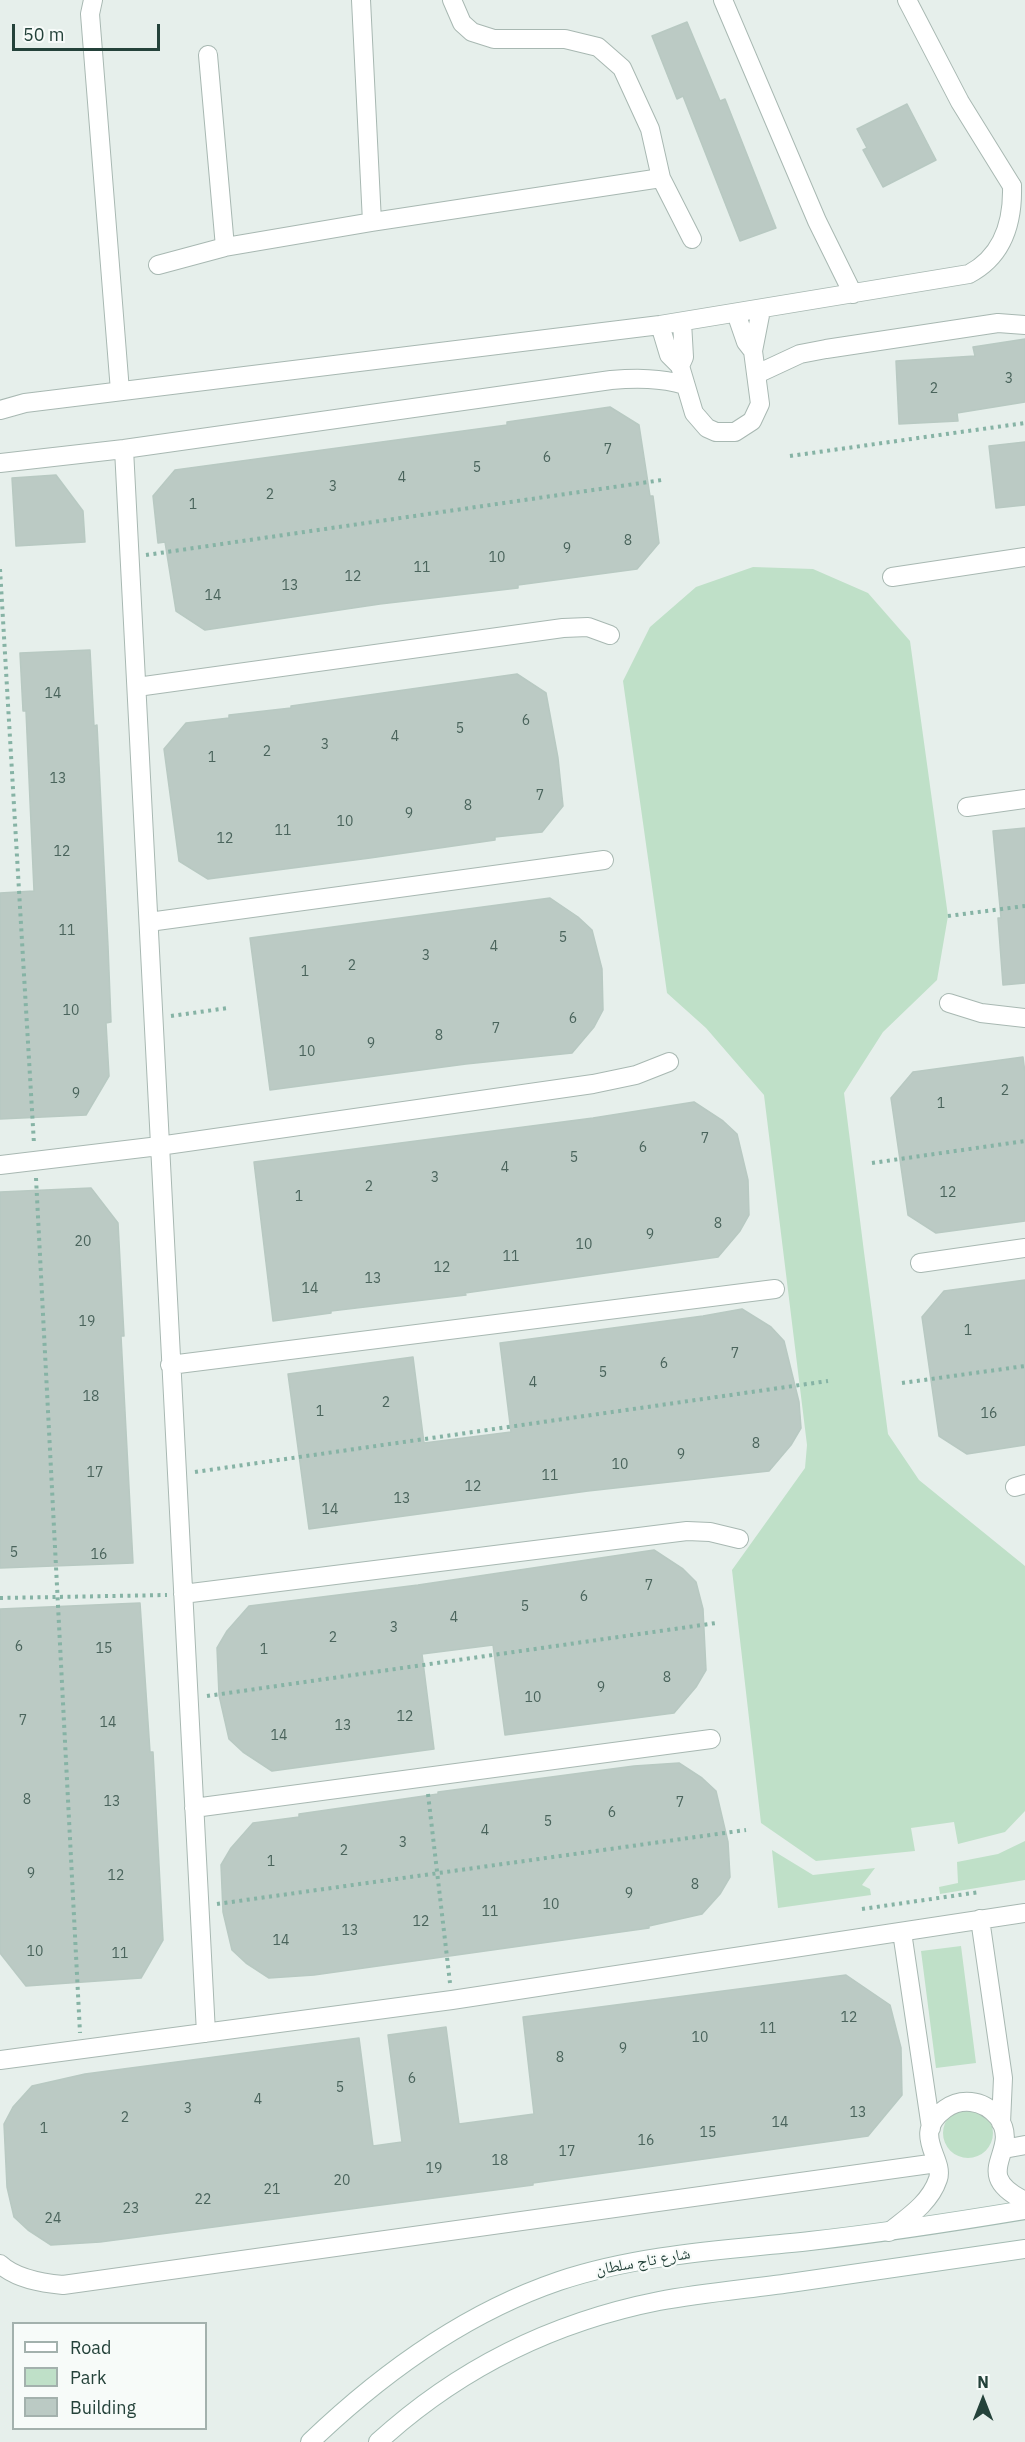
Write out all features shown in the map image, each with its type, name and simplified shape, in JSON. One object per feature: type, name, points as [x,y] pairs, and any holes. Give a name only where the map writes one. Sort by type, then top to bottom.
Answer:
[{"type":"street","points":[[93,0],[90,14],[120,391]]},
{"type":"street","points":[[361,0],[372,222]]},
{"type":"street","points":[[452,0],[462,22],[472,32],[494,39],[565,39],[598,47],[622,68],[650,129],[661,178],[692,239]]},
{"type":"street","points":[[723,0],[817,221],[853,294]]},
{"type":"street","points":[[0,410],[26,403],[682,322],[969,274],[988,262],[1001,244],[1011,210],[1012,186],[950,84],[907,0]]},
{"type":"street","points":[[208,55],[225,247]]},
{"type":"street","points":[[158,265],[225,247],[661,178]]},
{"type":"street","points":[[660,325],[669,355],[680,366],[694,414],[699,422],[716,432],[735,432],[752,421],[760,404],[753,351],[761,310]]},
{"type":"street","points":[[736,313],[746,342],[753,351]]},
{"type":"street","points":[[680,366],[684,357],[682,322]]},
{"type":"street","points":[[757,374],[800,354],[826,349],[998,323],[1025,325]]},
{"type":"street","points":[[0,463],[124,449],[611,380],[638,377],[685,385]]},
{"type":"street","points":[[0,396],[26,403]]},
{"type":"street","points":[[124,449],[206,2032]]},
{"type":"street","points":[[892,577],[1025,556]]},
{"type":"street","points":[[137,687],[564,628],[588,627],[610,635]]},
{"type":"street","points":[[967,807],[1025,799]]},
{"type":"street","points":[[149,922],[604,860]]},
{"type":"street","points":[[949,1003],[981,1013],[1025,1018]]},
{"type":"street","points":[[0,1165],[159,1146],[593,1084],[636,1075],[669,1062]]},
{"type":"street","points":[[920,1263],[1025,1248]]},
{"type":"street","points":[[171,1365],[775,1289]]},
{"type":"street","points":[[183,1594],[687,1531],[710,1532],[739,1539]]},
{"type":"street","points":[[194,1808],[426,1779],[711,1739]]},
{"type":"street","points":[[0,2060],[452,2000],[1025,1913]]},
{"type":"street","points":[[980,1919],[1003,2078],[1001,2123],[1005,2140],[1004,2149],[997,2163],[999,2179],[1007,2192],[1025,2201]]},
{"type":"street","points":[[890,2232],[923,2205],[931,2195],[939,2177],[930,2143],[931,2128],[902,1932]]},
{"type":"street","points":[[931,2128],[942,2111],[961,2102],[971,2102],[990,2109],[1001,2123]]},
{"type":"street","points":[[1004,2149],[1025,2145]]},
{"type":"street","points":[[0,2264],[21,2276],[43,2283],[63,2285],[937,2163]]},
{"type":"street","name":"شارع تاج سلطان","points":[[310,2442],[358,2398],[423,2350],[492,2310],[558,2281],[627,2263],[678,2255],[890,2232],[1025,2210]]},
{"type":"street","points":[[378,2442],[427,2402],[500,2355],[539,2336],[589,2319],[662,2301],[1025,2249]]},
{"type":"path","points":[[790,456],[1025,423]]},
{"type":"path","points":[[130,557],[662,480]]},
{"type":"path","points":[[0,569],[35,1161],[80,2049]]},
{"type":"path","points":[[948,916],[1025,906]]},
{"type":"path","points":[[153,1019],[228,1008]]},
{"type":"path","points":[[872,1163],[1025,1141]]},
{"type":"path","points":[[902,1383],[1025,1366]]},
{"type":"path","points":[[176,1475],[828,1381]]},
{"type":"path","points":[[0,1598],[183,1594]]},
{"type":"path","points":[[188,1698],[716,1623]]},
{"type":"path","points":[[426,1779],[452,2000]]},
{"type":"path","points":[[199,1906],[746,1830]]},
{"type":"path","points":[[862,1908],[980,1892]]},
{"type":"green space","points":[[753,567],[813,569],[868,593],[910,641],[948,916],[937,980],[883,1032],[844,1093],[888,1434],[919,1480],[1025,1566],[1025,1811],[1005,1832],[958,1844],[954,1822],[911,1828],[915,1851],[816,1861],[761,1823],[732,1570],[805,1468],[807,1445],[764,1095],[706,1028],[667,993],[623,681],[650,627],[696,587]]},
{"type":"green space","points":[[1025,1841],[1025,1880],[940,1894],[939,1887],[958,1883],[957,1862],[998,1854]]},
{"type":"green space","points":[[772,1850],[813,1875],[875,1868],[862,1885],[870,1889],[871,1895],[778,1908]]},
{"type":"green space","points":[[961,1946],[976,2063],[936,2068],[921,1951]]},
{"type":"green space","points":[[968,2108],[986,2115],[993,2133],[986,2151],[968,2158],[950,2151],[943,2133],[950,2115]]},
{"type":"building","points":[[687,22],[720,101],[725,99],[776,228],[740,241],[683,96],[677,99],[652,36]]},
{"type":"building","points":[[907,104],[936,160],[883,187],[863,150],[867,148],[857,129]]},
{"type":"building","points":[[1025,339],[1025,402],[957,413],[958,421],[899,424],[896,361],[975,356],[973,347]]},
{"type":"building","points":[[610,407],[639,425],[650,496],[653,496],[659,543],[637,569],[518,585],[518,588],[380,604],[205,630],[176,611],[165,542],[158,543],[153,496],[175,470],[507,425],[507,422]]},
{"type":"building","points":[[1025,442],[1025,505],[996,508],[989,446]]},
{"type":"building","points":[[56,475],[83,511],[85,542],[16,546],[12,478]]},
{"type":"building","points":[[90,650],[94,726],[97,725],[108,946],[111,1022],[106,1023],[109,1076],[86,1115],[0,1119],[0,893],[34,891],[26,711],[23,711],[20,653]]},
{"type":"building","points":[[517,674],[546,693],[558,758],[563,806],[542,832],[208,879],[179,861],[164,749],[186,723]]},
{"type":"building","points":[[1025,828],[1025,983],[1003,985],[998,918],[1001,918],[993,831]]},
{"type":"building","points":[[550,898],[578,917],[592,930],[602,969],[603,1010],[594,1027],[572,1053],[466,1064],[270,1090],[250,938]]},
{"type":"building","points":[[1023,1057],[1025,1073],[1025,1221],[936,1233],[908,1215],[891,1098],[913,1072]]},
{"type":"building","points":[[694,1102],[723,1121],[737,1134],[748,1180],[749,1215],[740,1231],[718,1257],[273,1321],[254,1162],[593,1118]]},
{"type":"building","points":[[91,1188],[118,1223],[124,1336],[121,1336],[133,1563],[0,1568],[0,1192]]},
{"type":"building","points":[[1025,1280],[1025,1445],[967,1454],[939,1436],[922,1317],[944,1291]]},
{"type":"building","points":[[742,1309],[771,1327],[784,1341],[799,1402],[801,1428],[791,1445],[769,1471],[588,1491],[309,1529],[288,1374],[413,1357],[424,1443],[511,1432],[500,1343]]},
{"type":"building","points":[[654,1550],[683,1569],[696,1582],[703,1609],[706,1670],[696,1687],[674,1713],[505,1735],[493,1645],[422,1654],[434,1749],[272,1771],[243,1752],[229,1739],[219,1695],[217,1648],[227,1631],[249,1606],[418,1585]]},
{"type":"building","points":[[140,1603],[150,1752],[153,1752],[163,1940],[141,1978],[26,1986],[0,1953],[0,1609]]},
{"type":"building","points":[[679,1763],[702,1778],[716,1791],[728,1842],[730,1877],[720,1894],[702,1914],[649,1926],[649,1928],[314,1975],[269,1978],[246,1963],[232,1950],[223,1912],[221,1865],[231,1848],[253,1823],[438,1794],[438,1792],[634,1766]]},
{"type":"building","points":[[846,1975],[890,2005],[901,2048],[902,2095],[868,2136],[533,2183],[533,2185],[100,2242],[51,2245],[28,2230],[14,2217],[7,2187],[4,2124],[13,2107],[32,2086],[85,2074],[359,2038],[373,2146],[402,2142],[388,2035],[446,2027],[459,2124],[534,2114],[523,2017]]}]
